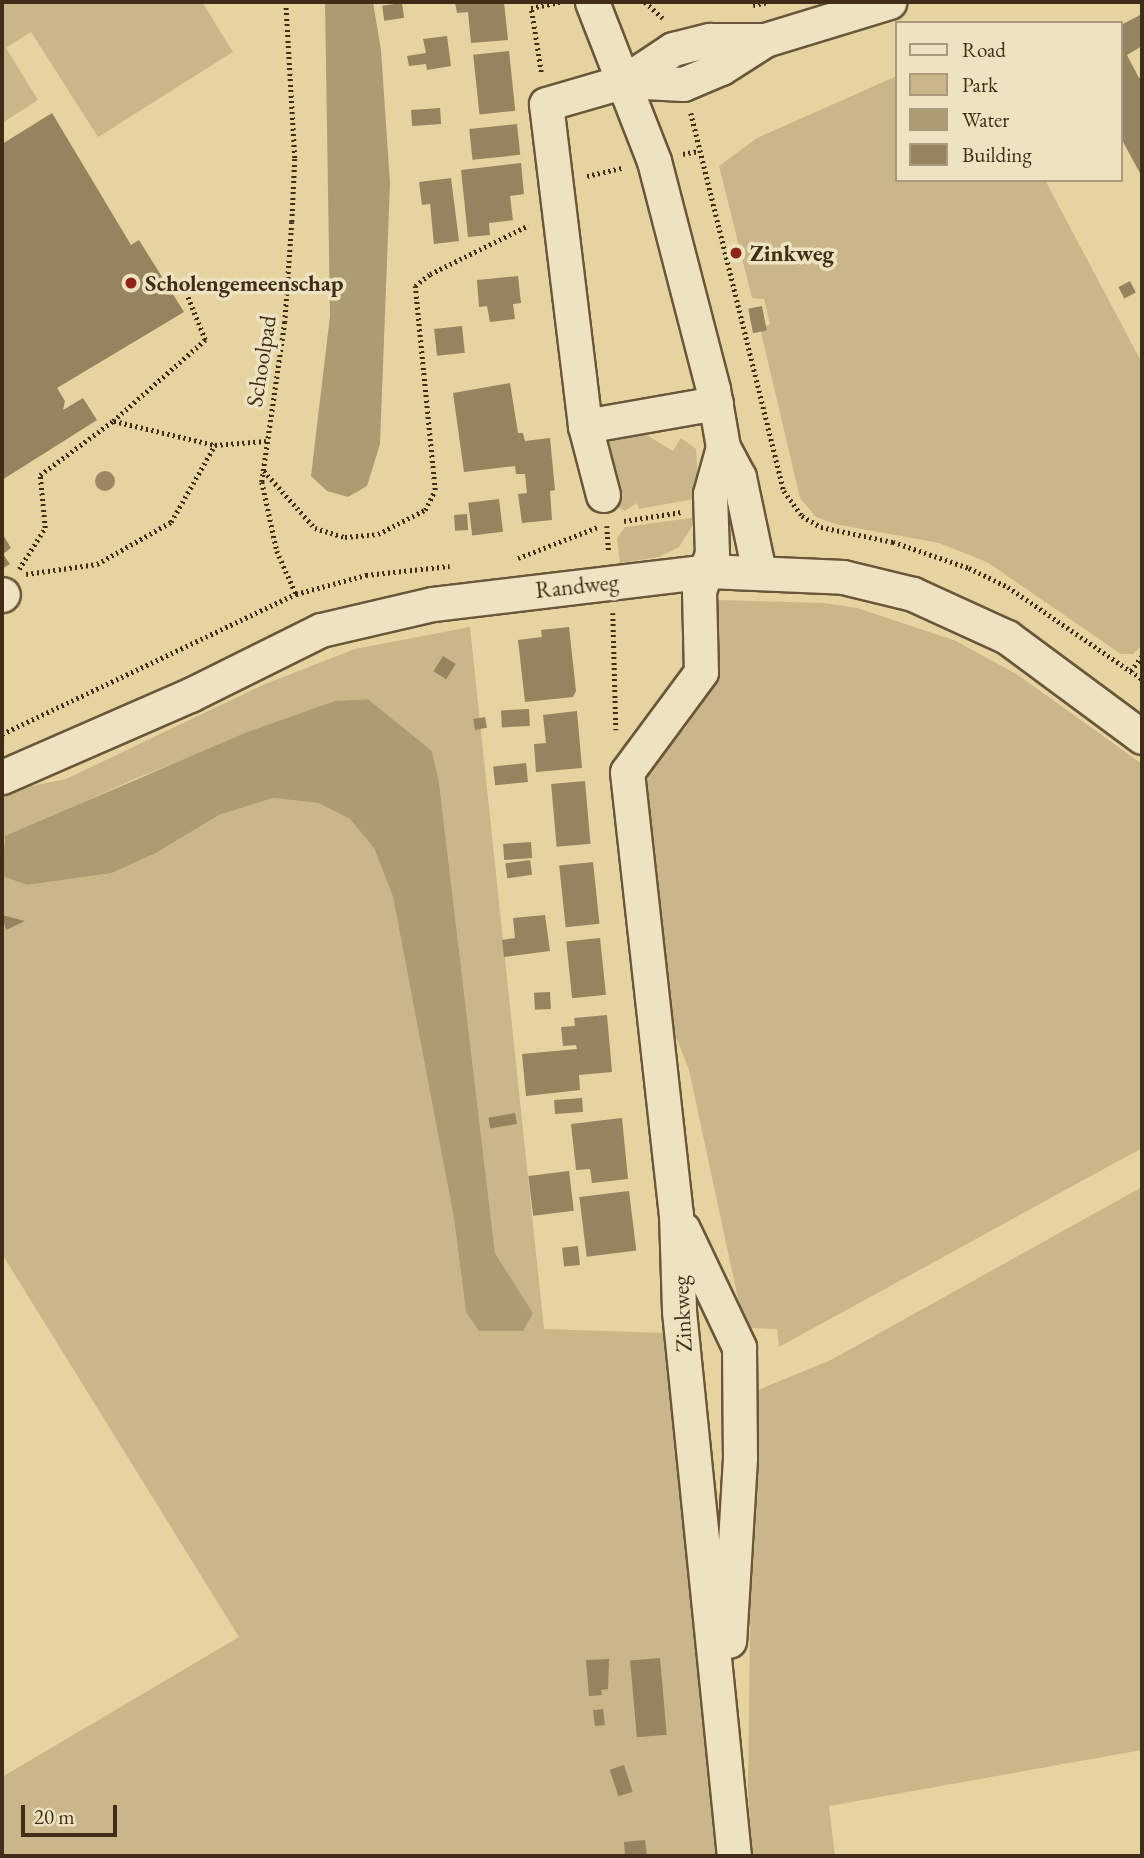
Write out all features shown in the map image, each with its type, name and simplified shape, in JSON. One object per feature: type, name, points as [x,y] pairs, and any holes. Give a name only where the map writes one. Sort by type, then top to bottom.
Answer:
[{"type":"street","points":[[592,2],[654,160],[716,403],[723,447],[739,477],[759,572]]},
{"type":"street","points":[[603,495],[585,426],[546,104],[625,81],[683,84],[721,68],[765,40],[889,2]]},
{"type":"street","points":[[585,426],[716,403]]},
{"type":"street","points":[[627,772],[701,671],[699,591],[712,553],[710,494],[723,447]]},
{"type":"street","name":"Randweg","points":[[2,777],[190,695],[321,631],[433,604],[708,571],[843,577],[913,594],[1007,637],[1142,737]]},
{"type":"street","name":"Zinkweg","points":[[627,772],[676,1214],[679,1311],[734,1856]]},
{"type":"street","points":[[676,1214],[739,1347],[740,1458],[723,1742]]},
{"type":"path","name":"Schoolpad","points":[[286,2],[295,159],[285,322],[263,470],[277,551],[296,593]]},
{"type":"path","points":[[531,2],[546,104]]},
{"type":"path","points":[[531,8],[560,2]]},
{"type":"path","points":[[645,2],[665,20]]},
{"type":"path","points":[[691,112],[784,491],[802,516],[821,527],[893,542],[969,568],[1008,587],[1142,679]]},
{"type":"path","points":[[263,470],[315,528],[345,537],[378,534],[425,510],[435,490],[415,286],[528,225],[560,220]]},
{"type":"path","points":[[187,295],[205,340],[113,421],[40,475],[45,528],[15,575],[97,564],[171,522],[215,445]]},
{"type":"path","points":[[113,421],[215,445],[266,441]]},
{"type":"path","points":[[603,495],[611,581],[616,727],[627,772]]},
{"type":"path","points":[[1131,671],[1142,656]]},
{"type":"green space","points":[[2,2],[202,2],[233,52],[98,137],[31,32],[6,48],[38,100],[2,123]]},
{"type":"green space","points":[[895,77],[895,182],[1046,182],[1142,363],[1142,645],[1133,654],[1121,654],[987,562],[939,543],[835,524],[816,517],[800,498],[760,328],[770,324],[764,299],[752,298],[719,166],[757,138]]},
{"type":"green space","points":[[645,425],[645,434],[673,451],[681,438],[696,449],[699,498],[639,509],[637,503],[625,511],[614,505],[602,435]]},
{"type":"green space","points":[[698,517],[679,547],[659,557],[620,563],[617,538],[625,527]]},
{"type":"green space","points":[[717,600],[824,603],[857,608],[956,641],[1018,675],[1142,764],[1142,1148],[779,1347],[777,1329],[749,1328],[741,1313],[689,1070],[661,999],[635,765],[685,729],[696,708],[715,646]]},
{"type":"green space","points":[[470,627],[544,1329],[666,1333],[722,1856],[2,1856],[2,1777],[239,1637],[2,1254],[2,876],[27,885],[112,873],[156,853],[219,815],[273,798],[318,803],[350,819],[374,848],[393,897],[454,1219],[466,1312],[533,1313],[495,1253],[439,782],[432,751],[368,699],[335,701],[134,779],[2,840],[2,792],[66,779],[265,684],[355,649]]},
{"type":"green space","points":[[1142,1187],[1142,1750],[829,1806],[835,1856],[752,1856],[748,1790],[753,1392],[831,1360]]},
{"type":"water","points":[[325,2],[373,2],[381,50],[390,183],[380,444],[367,486],[348,497],[327,491],[311,476],[330,316]]},
{"type":"water","points":[[368,699],[432,751],[439,782],[495,1253],[533,1313],[523,1331],[479,1331],[466,1312],[454,1219],[393,897],[374,848],[350,819],[318,803],[273,798],[219,815],[156,853],[112,873],[27,885],[2,876],[5,836],[245,733],[335,701]]},
{"type":"building","points":[[455,2],[504,2],[508,40],[471,43],[468,12],[457,13]]},
{"type":"building","points":[[402,3],[404,18],[384,21],[382,6]]},
{"type":"building","points":[[1142,14],[1142,46],[1127,55],[1139,78],[1142,76],[1142,177],[1123,142],[1123,24]]},
{"type":"building","points":[[447,36],[451,66],[427,70],[426,64],[409,66],[407,56],[426,53],[423,39]]},
{"type":"building","points":[[509,51],[515,111],[479,114],[473,55]]},
{"type":"building","points":[[440,108],[441,124],[412,126],[411,110]]},
{"type":"building","points":[[52,113],[131,245],[139,240],[184,312],[57,388],[65,401],[63,410],[83,398],[97,420],[2,480],[2,144]]},
{"type":"building","points":[[517,124],[520,155],[473,160],[469,129]]},
{"type":"building","points":[[521,163],[524,194],[510,196],[513,220],[489,223],[490,235],[468,237],[461,170]]},
{"type":"building","points":[[451,178],[459,241],[434,244],[430,204],[422,205],[419,182]]},
{"type":"building","points":[[518,276],[521,303],[513,304],[515,319],[490,322],[487,306],[479,307],[477,280]]},
{"type":"building","points":[[1130,281],[1136,293],[1124,298],[1118,287]]},
{"type":"building","points":[[762,306],[767,331],[753,333],[748,309]]},
{"type":"building","points":[[462,326],[465,353],[437,356],[434,329]]},
{"type":"building","points":[[510,383],[518,433],[523,433],[525,441],[550,438],[555,490],[550,491],[552,520],[522,523],[518,494],[527,493],[525,474],[516,474],[515,466],[464,472],[453,393]]},
{"type":"building","points":[[499,499],[503,532],[472,536],[468,503]]},
{"type":"building","points":[[467,514],[468,530],[455,531],[454,515]]},
{"type":"building","points":[[2,533],[11,548],[3,554],[10,564],[2,569]]},
{"type":"building","points":[[569,627],[576,691],[573,697],[525,702],[518,640],[542,637],[541,630]]},
{"type":"building","points":[[443,656],[456,664],[446,679],[433,671]]},
{"type":"building","points":[[529,709],[530,726],[502,727],[501,710]]},
{"type":"building","points":[[577,711],[582,768],[536,772],[534,744],[546,743],[543,715]]},
{"type":"building","points":[[485,717],[487,728],[475,730],[473,719]]},
{"type":"building","points":[[526,763],[528,782],[495,785],[493,766]]},
{"type":"building","points":[[585,781],[590,844],[557,847],[551,784]]},
{"type":"building","points":[[531,842],[532,858],[504,860],[503,844]]},
{"type":"building","points":[[530,860],[532,875],[507,878],[505,863]]},
{"type":"building","points":[[593,862],[599,924],[566,927],[559,866]]},
{"type":"building","points":[[2,915],[25,921],[6,930]]},
{"type":"building","points":[[545,915],[550,951],[504,957],[502,940],[515,938],[513,918]]},
{"type":"building","points":[[600,938],[606,995],[572,998],[566,942]]},
{"type":"building","points":[[550,992],[551,1009],[535,1010],[534,993]]},
{"type":"building","points":[[607,1015],[612,1072],[579,1075],[580,1090],[526,1096],[522,1054],[577,1049],[576,1045],[563,1046],[561,1027],[575,1026],[574,1018]]},
{"type":"building","points":[[582,1098],[583,1112],[555,1114],[554,1100]]},
{"type":"building","points":[[515,1113],[517,1124],[490,1129],[488,1118]]},
{"type":"building","points":[[622,1118],[628,1179],[592,1183],[590,1169],[576,1170],[571,1124]]},
{"type":"building","points":[[569,1171],[574,1211],[533,1216],[528,1176]]},
{"type":"building","points":[[629,1191],[636,1251],[587,1257],[579,1197]]},
{"type":"building","points":[[578,1246],[580,1265],[564,1267],[562,1248]]},
{"type":"building","points":[[660,1658],[667,1735],[637,1737],[630,1661]]},
{"type":"building","points":[[609,1659],[608,1689],[601,1690],[602,1695],[589,1696],[586,1660]]},
{"type":"building","points":[[603,1709],[605,1725],[595,1726],[593,1710]]},
{"type":"building","points":[[624,1765],[633,1792],[618,1796],[610,1770]]},
{"type":"building","points":[[645,1840],[647,1856],[625,1856],[624,1842]]},
{"type":"place","name":"Zinkweg","points":[[736,253]]},
{"type":"place","name":"Scholengemeenschap","points":[[131,283]]}]
